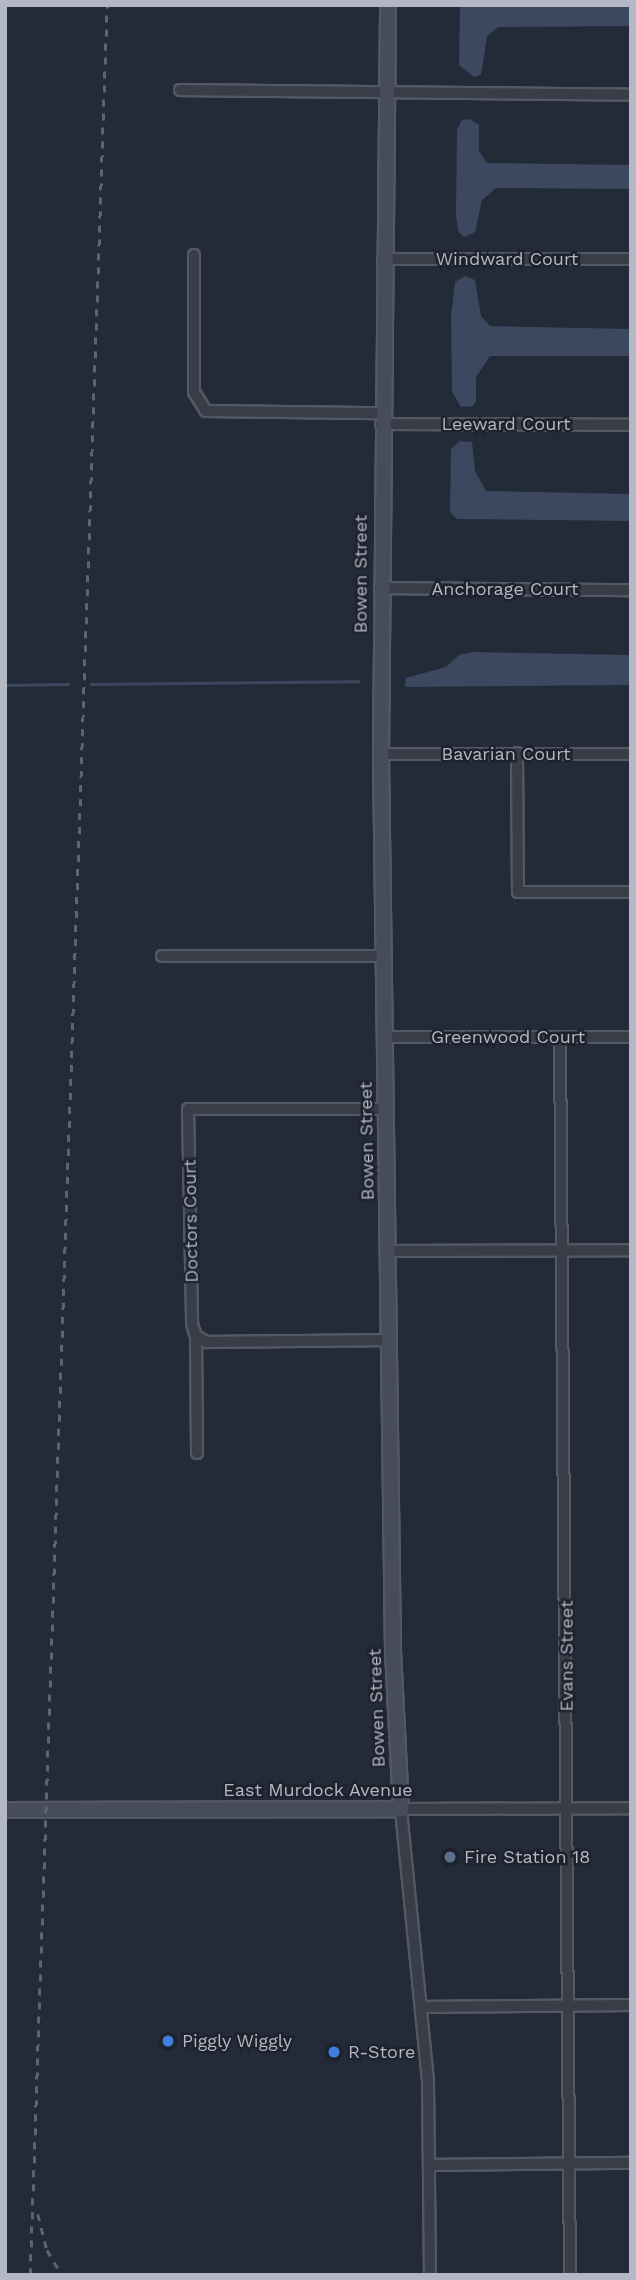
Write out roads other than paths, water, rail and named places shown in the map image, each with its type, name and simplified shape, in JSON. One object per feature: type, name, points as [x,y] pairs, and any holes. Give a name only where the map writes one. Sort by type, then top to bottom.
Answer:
[{"type":"main road","name":"Bowen Street","points":[[388,5],[381,418],[381,754],[389,1340],[401,1809]]},
{"type":"main road","name":"East Murdock Avenue","points":[[5,1810],[401,1809]]},
{"type":"street","points":[[180,90],[631,95]]},
{"type":"street","name":"Leeward Court","points":[[194,255],[194,392],[206,411],[631,425]]},
{"type":"street","name":"Windward Court","points":[[383,259],[631,259]]},
{"type":"street","name":"Anchorage Court","points":[[380,588],[631,590]]},
{"type":"street","points":[[517,753],[518,892],[631,892]]},
{"type":"street","name":"Bavarian Court","points":[[381,754],[631,754]]},
{"type":"street","points":[[162,956],[384,956]]},
{"type":"street","name":"Greenwood Court","points":[[385,1037],[631,1037]]},
{"type":"street","name":"Evans Street","points":[[560,1037],[564,1251],[570,2275]]},
{"type":"street","name":"Doctors Court","points":[[197,1336],[192,1324],[188,1109],[386,1109]]},
{"type":"street","points":[[388,1251],[631,1250]]},
{"type":"street","points":[[197,1336],[207,1342],[389,1340]]},
{"type":"street","points":[[197,1336],[197,1453]]},
{"type":"street","name":"East Murdock Avenue","points":[[401,1809],[631,1808]]},
{"type":"street","name":"Bowen Street","points":[[401,1809],[421,2007],[429,2165],[430,2275]]},
{"type":"street","points":[[421,2007],[631,2005]]},
{"type":"street","points":[[429,2165],[631,2163]]},
{"type":"water","points":[[460,5],[631,5],[631,26],[498,27],[487,36],[481,75],[474,77],[459,65]]},
{"type":"water","points":[[470,119],[479,125],[479,151],[487,163],[631,165],[631,189],[496,188],[482,200],[475,232],[464,237],[458,231],[456,215],[457,130],[462,120]]},
{"type":"water","points":[[465,276],[475,280],[481,316],[490,326],[631,329],[631,356],[490,356],[476,377],[476,401],[473,406],[461,407],[452,392],[451,317],[455,282]]},
{"type":"water","points":[[460,441],[472,442],[475,471],[486,491],[631,494],[631,521],[457,519],[450,512],[451,449]]},
{"type":"water","points":[[473,652],[631,655],[631,685],[405,687],[406,678],[446,667],[459,655]]},
{"type":"waterway","points":[[91,684],[358,681]]},
{"type":"waterway","points":[[5,685],[68,684]]},
{"type":"railway","points":[[30,2275],[107,5]]},
{"type":"railway","points":[[38,2214],[47,2250],[62,2275]]},
{"type":"place","name":"Fire Station 18","points":[[450,1857]]},
{"type":"place","name":"Piggly Wiggly","points":[[168,2041]]},
{"type":"place","name":"R-Store","points":[[334,2052]]}]
